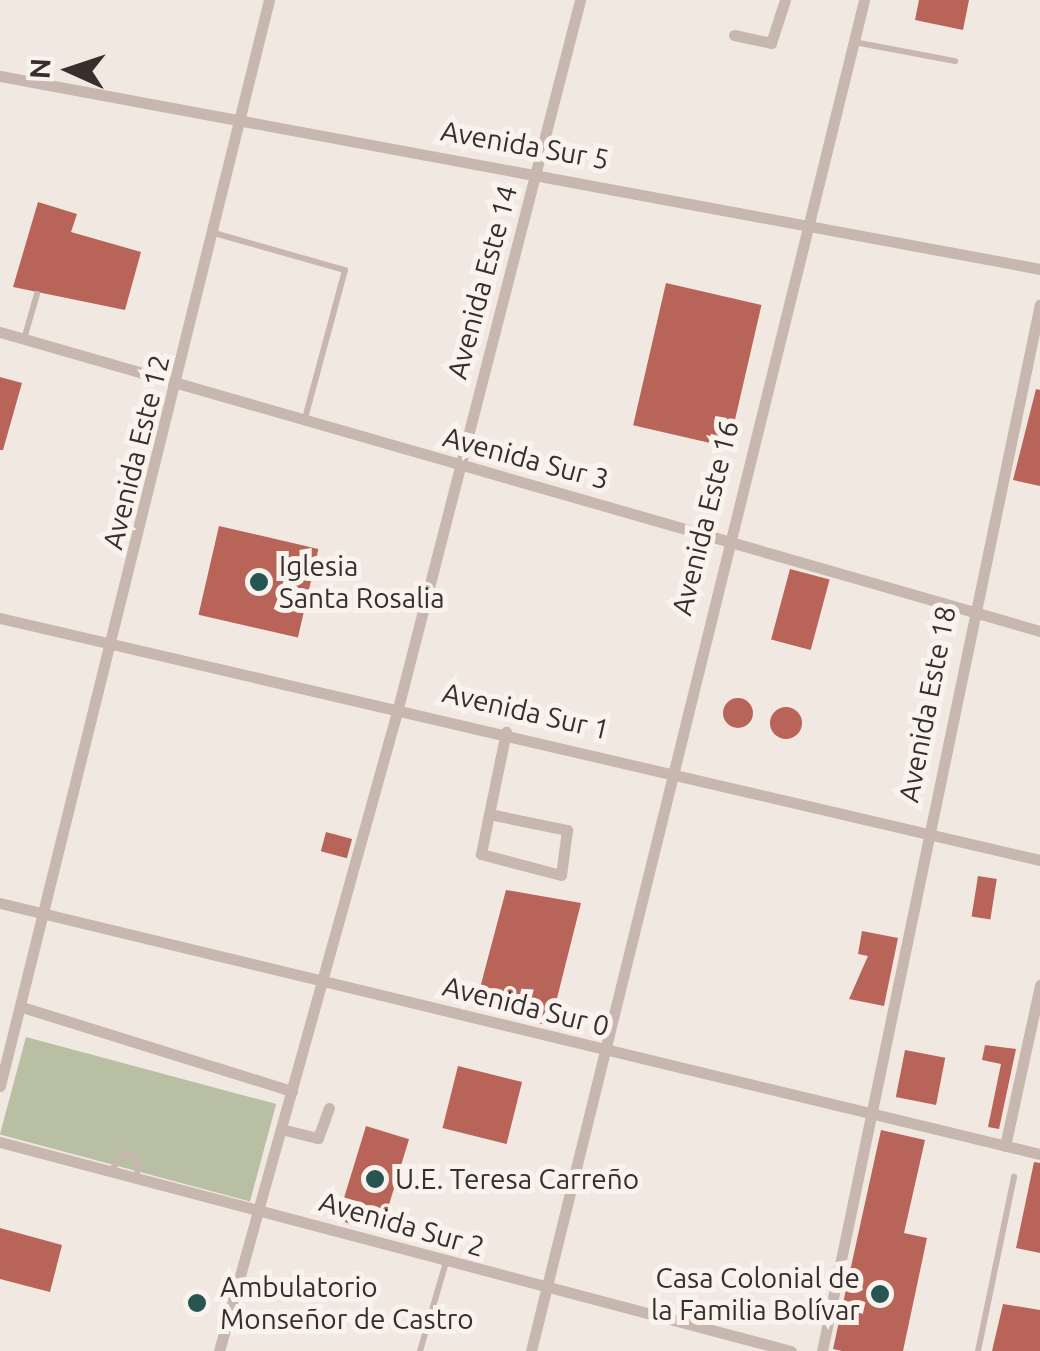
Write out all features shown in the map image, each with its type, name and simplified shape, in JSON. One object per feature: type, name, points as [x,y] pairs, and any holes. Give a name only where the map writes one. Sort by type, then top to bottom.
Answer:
[{"type":"street","name":"Avenida Este 12","points":[[0,1086],[114,646],[269,0]]},
{"type":"street","name":"Avenida Este 14","points":[[219,1351],[398,708],[580,0]]},
{"type":"street","points":[[734,35],[771,43],[785,0]]},
{"type":"street","name":"Avenida Este 16","points":[[532,1351],[803,221],[864,0]]},
{"type":"street","name":"Avenida Sur 5","points":[[0,76],[803,221],[1040,269]]},
{"type":"street","name":"Avenida Este 18","points":[[822,1351],[876,1117],[969,611],[1040,305]]},
{"type":"street","name":"Avenida Sur 3","points":[[0,332],[176,388],[727,537],[1040,630]]},
{"type":"street","name":"Avenida Sur 1","points":[[0,618],[670,769],[1040,860]]},
{"type":"street","points":[[489,814],[567,830],[566,870],[554,876],[484,858],[489,814],[506,732]]},
{"type":"street","name":"Avenida Sur 0","points":[[0,903],[1040,1154]]},
{"type":"street","points":[[1006,1146],[1039,994]]},
{"type":"street","points":[[22,1007],[292,1091]]},
{"type":"street","points":[[282,1129],[318,1138],[329,1108]]},
{"type":"street","name":"Avenida Sur 2","points":[[0,1142],[546,1291],[791,1351]]},
{"type":"lane","points":[[853,42],[956,61]]},
{"type":"lane","points":[[214,233],[345,270],[304,424]]},
{"type":"lane","points":[[24,339],[37,294]]},
{"type":"lane","points":[[111,1171],[126,1153],[138,1160],[137,1177]]},
{"type":"lane","points":[[978,1351],[1014,1177]]},
{"type":"lane","points":[[420,1351],[446,1262]]},
{"type":"green space","points":[[26,1037],[276,1104],[250,1202],[0,1135]]},
{"type":"building","points":[[919,0],[969,0],[963,30],[915,20]]},
{"type":"building","points":[[38,202],[77,214],[71,232],[141,252],[125,310],[13,287]]},
{"type":"building","points":[[666,283],[761,305],[729,447],[633,425]]},
{"type":"building","points":[[0,377],[22,383],[3,450],[0,450]]},
{"type":"building","points":[[1036,389],[1040,390],[1040,486],[1013,480]]},
{"type":"building","name":"Iglesia Santa Rosalia","points":[[219,526],[318,549],[298,638],[199,615]]},
{"type":"building","points":[[790,569],[830,580],[811,650],[771,640]]},
{"type":"building","points":[[738,698],[752,707],[753,713],[744,727],[738,728],[724,719],[723,713],[732,699]]},
{"type":"building","points":[[786,707],[797,712],[802,723],[797,734],[786,739],[775,734],[770,723],[775,712]]},
{"type":"building","points":[[326,832],[352,839],[347,858],[321,851]]},
{"type":"building","points":[[978,876],[997,879],[990,919],[972,916]]},
{"type":"building","points":[[506,890],[581,903],[550,1026],[518,1018],[524,1002],[480,988]]},
{"type":"building","points":[[862,931],[898,938],[884,1006],[849,999],[868,956],[858,954]]},
{"type":"building","points":[[985,1045],[1016,1049],[999,1129],[988,1127],[1001,1064],[982,1060]]},
{"type":"building","points":[[905,1050],[945,1058],[936,1105],[896,1097]]},
{"type":"building","points":[[458,1066],[522,1082],[507,1144],[443,1128]]},
{"type":"building","name":"U.E. Teresa Carreño","points":[[366,1126],[409,1139],[380,1233],[337,1220]]},
{"type":"building","name":"Casa Colonial de la Familia Bolívar","points":[[881,1130],[925,1140],[904,1233],[927,1238],[903,1351],[842,1351],[833,1349]]},
{"type":"building","points":[[1034,1162],[1040,1163],[1040,1253],[1016,1248]]},
{"type":"building","points":[[0,1228],[62,1245],[50,1292],[0,1279]]},
{"type":"building","points":[[1003,1304],[1040,1310],[1040,1351],[992,1351]]},
{"type":"place","name":"Iglesia Santa Rosalia","points":[[259,582]]},
{"type":"place","name":"U.E. Teresa Carreño","points":[[375,1179]]},
{"type":"place","name":"Casa Colonial de la Familia Bolívar","points":[[880,1294]]},
{"type":"place","name":"Ambulatorio Monseñor de Castro","points":[[197,1303]]}]
